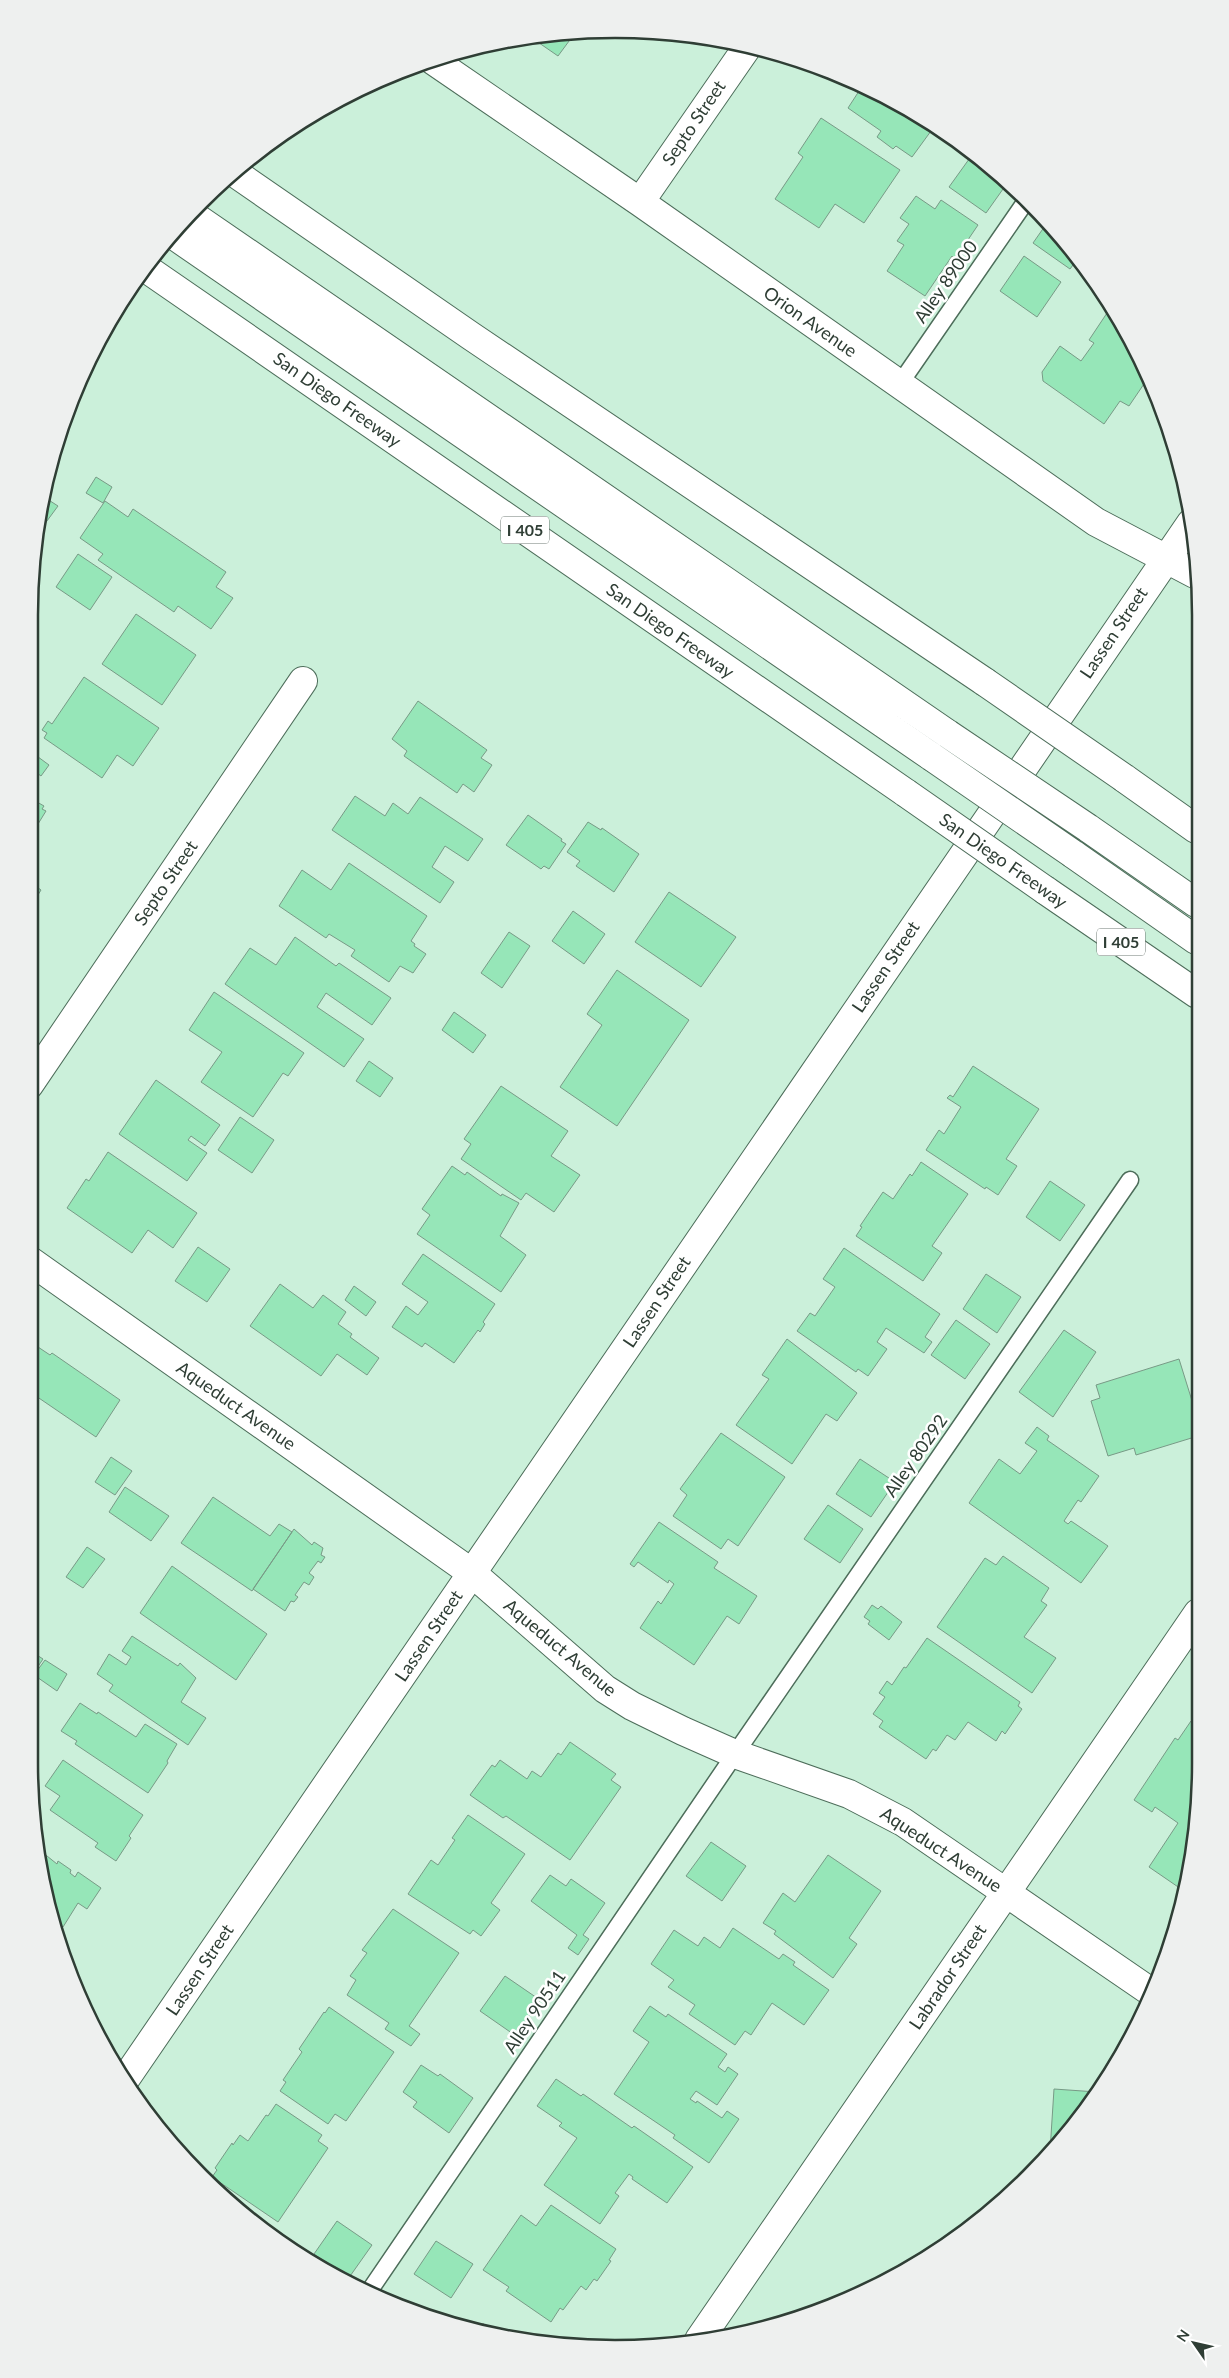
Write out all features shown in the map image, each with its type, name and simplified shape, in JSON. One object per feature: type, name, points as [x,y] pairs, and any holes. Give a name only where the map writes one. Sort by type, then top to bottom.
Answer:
[{"type":"main road","name":"Septo Street","points":[[640,202],[743,53]]},
{"type":"main road","name":"Orion Avenue","points":[[439,65],[640,202],[1096,522],[1190,571]]},
{"type":"main road","points":[[240,176],[488,347],[984,682],[1192,827]]},
{"type":"main road","points":[[196,217],[1192,900]]},
{"type":"main road","points":[[178,238],[1192,937]]},
{"type":"main road","name":"San Diego Freeway","points":[[151,272],[1192,991]]},
{"type":"main road","name":"Lassen Street","points":[[129,2074],[1185,531]]},
{"type":"main road","name":"Septo Street","points":[[38,1073],[303,682]]},
{"type":"main road","name":"Aqueduct Avenue","points":[[38,1266],[472,1573],[605,1689],[632,1706],[734,1754],[849,1794],[903,1822],[1146,1988]]},
{"type":"main road","name":"Labrador Street","points":[[703,2333],[1192,1622]]},
{"type":"lane","name":"Alley 89000","points":[[899,385],[1023,206]]},
{"type":"lane","name":"Alley 80292","points":[[734,1754],[1130,1180]]},
{"type":"lane","name":"Alley 90511","points":[[372,2287],[734,1754]]},
{"type":"building","points":[[570,40],[558,56],[538,42]]},
{"type":"building","points":[[859,92],[903,115],[930,132],[912,157],[896,146],[893,149],[877,137],[881,131],[848,108]]},
{"type":"building","points":[[821,118],[900,170],[864,223],[835,204],[819,228],[775,199],[803,157],[798,153]]},
{"type":"building","points":[[969,159],[1003,188],[986,213],[949,187]]},
{"type":"building","points":[[916,196],[935,209],[941,200],[978,225],[955,259],[952,256],[925,296],[887,271],[904,245],[897,241],[909,224],[900,218]]},
{"type":"building","points":[[1043,229],[1073,265],[1070,269],[1033,243]]},
{"type":"building","points":[[1024,256],[1061,282],[1037,317],[1000,291]]},
{"type":"building","points":[[1106,314],[1132,359],[1144,384],[1129,406],[1120,401],[1104,424],[1043,381],[1042,372],[1060,346],[1081,361],[1094,343],[1089,340]]},
{"type":"building","points":[[96,477],[112,487],[103,503],[86,493]]},
{"type":"building","points":[[49,500],[58,506],[45,524]]},
{"type":"building","points":[[105,501],[128,517],[133,509],[226,572],[216,587],[233,598],[211,629],[178,606],[174,612],[98,560],[103,554],[80,538]]},
{"type":"building","points":[[78,554],[112,577],[90,610],[56,587]]},
{"type":"building","points":[[136,614],[196,655],[162,705],[102,664]]},
{"type":"building","points":[[84,677],[159,728],[133,766],[117,755],[102,778],[44,738],[47,733],[42,730],[48,721],[52,724]]},
{"type":"building","points":[[418,701],[487,750],[481,758],[492,765],[474,792],[463,784],[457,793],[404,756],[407,751],[392,739]]},
{"type":"building","points":[[38,757],[49,765],[41,776],[38,774]]},
{"type":"building","points":[[355,796],[385,816],[393,803],[408,814],[420,797],[483,839],[468,861],[445,846],[432,867],[454,882],[440,903],[332,830]]},
{"type":"building","points":[[38,803],[44,806],[42,809],[46,811],[38,824]]},
{"type":"building","points":[[528,815],[562,839],[561,841],[566,844],[549,869],[544,866],[541,869],[506,845]]},
{"type":"building","points":[[588,822],[601,830],[602,828],[639,854],[614,892],[576,866],[580,861],[567,852]]},
{"type":"building","points":[[349,863],[427,916],[411,941],[415,944],[414,946],[426,954],[413,973],[400,966],[389,982],[351,956],[355,950],[329,934],[326,938],[279,906],[302,870],[331,890]]},
{"type":"building","points":[[669,892],[736,937],[701,987],[635,942]]},
{"type":"building","points":[[573,911],[605,934],[584,964],[552,941]]},
{"type":"building","points":[[509,932],[530,946],[502,988],[481,973]]},
{"type":"building","points":[[295,937],[336,966],[339,963],[391,998],[372,1025],[326,993],[317,1007],[364,1039],[344,1067],[225,984],[250,948],[276,965]]},
{"type":"building","points":[[617,970],[689,1020],[617,1126],[560,1087],[602,1025],[587,1014]]},
{"type":"building","points":[[214,992],[304,1053],[288,1076],[283,1073],[253,1117],[201,1082],[222,1052],[189,1030]]},
{"type":"building","points":[[454,1012],[486,1035],[473,1053],[442,1030]]},
{"type":"building","points":[[369,1061],[393,1078],[380,1097],[356,1081]]},
{"type":"building","points":[[973,1066],[1039,1109],[1006,1159],[1017,1166],[998,1195],[986,1187],[985,1189],[926,1150],[939,1130],[944,1134],[961,1107],[947,1098],[950,1095],[953,1097]]},
{"type":"building","points":[[156,1080],[220,1125],[205,1146],[191,1136],[188,1140],[207,1153],[187,1181],[119,1134]]},
{"type":"building","points":[[501,1086],[568,1131],[551,1156],[580,1175],[554,1212],[526,1193],[521,1200],[461,1159],[471,1144],[464,1139]]},
{"type":"building","points":[[240,1117],[274,1140],[252,1173],[218,1150]]},
{"type":"building","points":[[108,1152],[197,1213],[173,1248],[148,1230],[132,1253],[67,1208],[86,1179],[89,1181]]},
{"type":"building","points":[[921,1162],[968,1194],[932,1246],[942,1253],[923,1281],[856,1236],[862,1227],[860,1226],[883,1192],[893,1199],[910,1174],[912,1176]]},
{"type":"building","points":[[452,1166],[465,1175],[467,1172],[501,1196],[502,1194],[519,1203],[500,1236],[526,1255],[501,1292],[417,1234],[430,1215],[422,1209]]},
{"type":"building","points":[[1050,1181],[1085,1205],[1060,1241],[1026,1217]]},
{"type":"building","points":[[198,1247],[230,1269],[207,1302],[175,1281]]},
{"type":"building","points":[[844,1248],[940,1314],[925,1337],[932,1342],[924,1353],[886,1328],[877,1342],[887,1349],[868,1376],[858,1369],[856,1372],[797,1331],[810,1313],[815,1316],[835,1287],[823,1279]]},
{"type":"building","points":[[423,1254],[495,1304],[483,1322],[485,1324],[480,1332],[478,1330],[454,1363],[425,1343],[422,1347],[392,1327],[406,1306],[418,1315],[428,1302],[402,1284]]},
{"type":"building","points":[[986,1274],[1021,1297],[997,1333],[963,1309]]},
{"type":"building","points":[[280,1284],[313,1308],[323,1295],[346,1312],[338,1324],[352,1334],[350,1337],[379,1358],[367,1375],[337,1354],[321,1376],[250,1326]]},
{"type":"building","points":[[354,1286],[376,1302],[366,1316],[345,1300]]},
{"type":"building","points":[[956,1320],[990,1344],[965,1379],[931,1355]]},
{"type":"building","points":[[1064,1330],[1096,1352],[1053,1417],[1019,1392]]},
{"type":"building","points":[[787,1339],[857,1393],[837,1421],[826,1414],[792,1464],[736,1425],[769,1379],[762,1375]]},
{"type":"building","points":[[38,1347],[50,1355],[52,1353],[120,1400],[96,1437],[38,1397]]},
{"type":"building","points":[[1179,1359],[1192,1401],[1192,1438],[1136,1455],[1134,1448],[1108,1456],[1091,1401],[1100,1398],[1096,1385]]},
{"type":"building","points":[[1037,1427],[1049,1436],[1047,1440],[1099,1476],[1081,1502],[1078,1500],[1064,1521],[1068,1524],[1071,1521],[1108,1546],[1081,1583],[969,1503],[999,1459],[1020,1474],[1037,1451],[1025,1443]]},
{"type":"building","points":[[721,1433],[785,1477],[738,1546],[728,1539],[721,1549],[673,1516],[687,1495],[680,1489]]},
{"type":"building","points":[[111,1457],[132,1471],[115,1495],[95,1482]]},
{"type":"building","points":[[860,1459],[895,1482],[871,1517],[836,1494]]},
{"type":"building","points":[[125,1487],[169,1516],[151,1541],[109,1512]]},
{"type":"building","points":[[213,1497],[270,1536],[279,1524],[292,1532],[252,1591],[181,1543]]},
{"type":"building","points":[[828,1505],[863,1529],[840,1563],[804,1539]]},
{"type":"building","points":[[659,1522],[718,1562],[714,1568],[757,1596],[739,1624],[727,1616],[694,1665],[640,1628],[658,1601],[661,1604],[674,1584],[669,1580],[668,1583],[638,1562],[634,1567],[630,1564]]},
{"type":"building","points":[[294,1529],[312,1545],[314,1542],[323,1548],[321,1555],[325,1557],[321,1563],[318,1561],[309,1573],[314,1577],[309,1585],[304,1582],[295,1595],[298,1597],[294,1602],[291,1601],[285,1611],[253,1589]]},
{"type":"building","points":[[87,1547],[105,1559],[83,1588],[66,1577]]},
{"type":"building","points":[[1003,1556],[1049,1588],[1041,1601],[1047,1605],[1024,1637],[1056,1658],[1032,1693],[937,1627],[985,1558],[996,1565]]},
{"type":"building","points":[[172,1566],[267,1634],[236,1680],[140,1613]]},
{"type":"building","points":[[872,1605],[878,1609],[881,1606],[902,1622],[889,1640],[868,1624],[870,1621],[864,1617]]},
{"type":"building","points":[[132,1636],[178,1666],[180,1663],[196,1678],[181,1702],[206,1718],[188,1745],[109,1691],[113,1685],[97,1674],[109,1654],[126,1665],[131,1657],[122,1651]]},
{"type":"building","points":[[927,1638],[1020,1702],[1018,1706],[1022,1709],[1005,1734],[1002,1731],[996,1741],[968,1722],[955,1740],[947,1735],[936,1751],[933,1749],[926,1759],[879,1727],[883,1721],[873,1714],[885,1697],[879,1693],[887,1681],[892,1685]]},
{"type":"building","points":[[38,1656],[43,1659],[38,1666]]},
{"type":"building","points":[[45,1660],[67,1674],[57,1691],[38,1678],[38,1670]]},
{"type":"building","points":[[80,1703],[97,1714],[98,1712],[136,1737],[145,1724],[177,1744],[167,1761],[168,1763],[148,1793],[75,1744],[77,1741],[61,1731]]},
{"type":"building","points":[[1192,1722],[1192,1764],[1187,1839],[1178,1887],[1149,1867],[1178,1823],[1155,1807],[1152,1812],[1134,1800],[1175,1738],[1178,1740]]},
{"type":"building","points":[[570,1742],[616,1774],[611,1780],[621,1787],[570,1860],[506,1816],[503,1818],[470,1795],[492,1765],[495,1767],[500,1760],[527,1779],[532,1771],[541,1777],[558,1753],[561,1755]]},
{"type":"building","points":[[63,1760],[143,1815],[116,1861],[95,1847],[98,1843],[50,1810],[60,1796],[45,1786]]},
{"type":"building","points":[[468,1815],[525,1854],[491,1903],[500,1910],[481,1936],[473,1930],[470,1934],[408,1894],[431,1860],[438,1865],[455,1840],[452,1838]]},
{"type":"building","points":[[711,1842],[746,1866],[722,1901],[686,1876]]},
{"type":"building","points":[[45,1854],[57,1864],[58,1861],[71,1870],[70,1873],[75,1877],[78,1872],[101,1888],[87,1909],[78,1903],[63,1927],[57,1913]]},
{"type":"building","points":[[828,1855],[881,1891],[849,1938],[857,1944],[833,1978],[774,1934],[776,1931],[763,1923],[783,1893],[795,1902]]},
{"type":"building","points":[[550,1875],[566,1886],[571,1879],[605,1903],[583,1935],[589,1939],[578,1955],[568,1948],[577,1935],[531,1901]]},
{"type":"building","points":[[393,1909],[459,1953],[409,2026],[420,2034],[411,2046],[385,2029],[389,2023],[347,1995],[356,1980],[350,1976],[367,1953],[362,1950]]},
{"type":"building","points":[[733,1928],[779,1959],[783,1954],[795,1962],[793,1965],[829,1990],[804,2025],[772,2003],[751,2035],[745,2031],[735,2045],[689,2014],[695,2005],[668,1987],[674,1980],[651,1964],[674,1930],[698,1946],[704,1937],[720,1948]]},
{"type":"building","points":[[505,1976],[540,2000],[516,2036],[480,2011]]},
{"type":"building","points":[[650,2006],[666,2017],[668,2014],[727,2054],[718,2067],[725,2072],[728,2067],[738,2074],[717,2105],[696,2091],[690,2099],[696,2103],[697,2101],[722,2118],[727,2111],[739,2119],[709,2163],[673,2138],[675,2135],[614,2094],[649,2042],[633,2031]]},
{"type":"building","points":[[329,2007],[394,2052],[346,2121],[335,2114],[328,2124],[280,2091],[286,2082],[283,2080],[302,2052],[299,2049]]},
{"type":"building","points":[[421,2065],[438,2076],[440,2074],[473,2098],[449,2133],[413,2107],[417,2102],[403,2092]]},
{"type":"building","points":[[556,2079],[581,2096],[583,2094],[632,2128],[634,2126],[693,2167],[667,2203],[632,2179],[633,2177],[629,2174],[615,2193],[619,2196],[600,2224],[544,2185],[577,2138],[559,2126],[562,2123],[537,2106]]},
{"type":"building","points":[[1054,2089],[1089,2091],[1072,2115],[1051,2141]]},
{"type":"building","points":[[276,2104],[322,2135],[318,2141],[328,2148],[278,2222],[212,2177],[217,2170],[215,2168],[232,2143],[233,2145],[240,2135],[248,2141]]},
{"type":"building","points":[[551,2205],[616,2249],[609,2260],[611,2261],[597,2281],[594,2279],[586,2290],[581,2286],[563,2310],[560,2308],[551,2322],[506,2291],[509,2287],[483,2270],[521,2215],[536,2226]]},
{"type":"building","points":[[337,2221],[372,2245],[350,2276],[314,2254]]},
{"type":"building","points":[[436,2241],[473,2264],[451,2298],[414,2274]]}]
